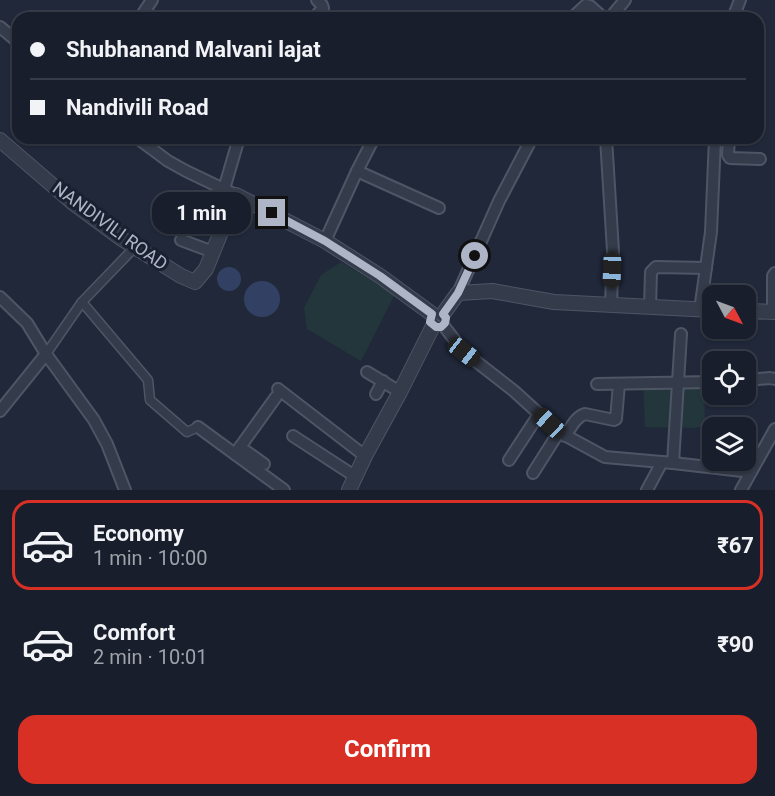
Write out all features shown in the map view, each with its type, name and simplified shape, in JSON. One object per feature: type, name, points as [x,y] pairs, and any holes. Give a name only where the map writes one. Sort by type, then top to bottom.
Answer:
[{"type":"street","points":[[317,0],[323,8],[319,12]]},
{"type":"street","points":[[611,12],[625,0]]},
{"type":"street","points":[[578,12],[585,5],[598,12]]},
{"type":"street","points":[[0,27],[12,37]]},
{"type":"street","name":"NANDIVILI ROAD","points":[[0,140],[72,202],[122,239],[181,276],[195,282],[206,268],[213,252],[230,192]]},
{"type":"street","points":[[145,144],[168,161],[325,241],[380,276],[438,320],[464,352],[514,391],[562,434],[605,457],[751,472]]},
{"type":"street","points":[[230,192],[238,144]]},
{"type":"street","points":[[325,241],[371,144]]},
{"type":"street","points":[[293,436],[351,487],[365,456],[438,320],[458,293],[499,201],[529,144]]},
{"type":"street","points":[[606,144],[613,251],[611,304]]},
{"type":"street","points":[[706,285],[715,144]]},
{"type":"street","points":[[729,144],[730,158],[760,159]]},
{"type":"street","points":[[357,171],[438,208]]},
{"type":"street","points":[[181,240],[213,252]]},
{"type":"street","points":[[0,411],[46,354],[82,302],[135,247]]},
{"type":"street","points":[[650,307],[653,269],[656,267],[706,268]]},
{"type":"street","points":[[756,311],[774,312],[773,276],[775,273]]},
{"type":"street","points":[[458,293],[492,291],[554,302],[702,310]]},
{"type":"street","points":[[0,297],[27,323],[46,354],[94,420],[107,444],[125,490]]},
{"type":"street","points":[[82,302],[148,380],[150,400],[187,432],[198,427],[237,451],[264,464]]},
{"type":"street","points":[[647,490],[667,463],[678,384],[681,334]]},
{"type":"street","points":[[367,372],[400,392]]},
{"type":"street","points":[[756,379],[775,379]]},
{"type":"street","points":[[376,394],[383,381]]},
{"type":"street","points":[[597,384],[702,383]]},
{"type":"street","points":[[533,473],[562,434],[582,414],[616,419],[619,384]]},
{"type":"street","points":[[237,451],[277,393],[365,456]]},
{"type":"street","points":[[509,459],[539,414]]},
{"type":"street","points":[[741,490],[775,429]]},
{"type":"street","points":[[237,451],[284,490]]},
{"type":"green space","points":[[341,262],[395,294],[361,361],[307,329],[304,308],[321,275]]},
{"type":"green space","points":[[676,375],[702,379],[702,405],[705,405],[705,417],[702,417],[702,426],[645,427],[643,380]]},
{"type":"water","points":[[229,267],[238,270],[241,279],[238,288],[229,291],[220,288],[217,279],[220,270]]},
{"type":"water","points":[[262,281],[275,286],[280,299],[275,312],[262,317],[249,312],[244,299],[249,286]]},
{"type":"route","points":[[272,213],[325,241],[380,276],[432,314],[430,322],[436,327],[441,327],[445,323],[446,318],[443,314],[458,293],[475,256]]}]
